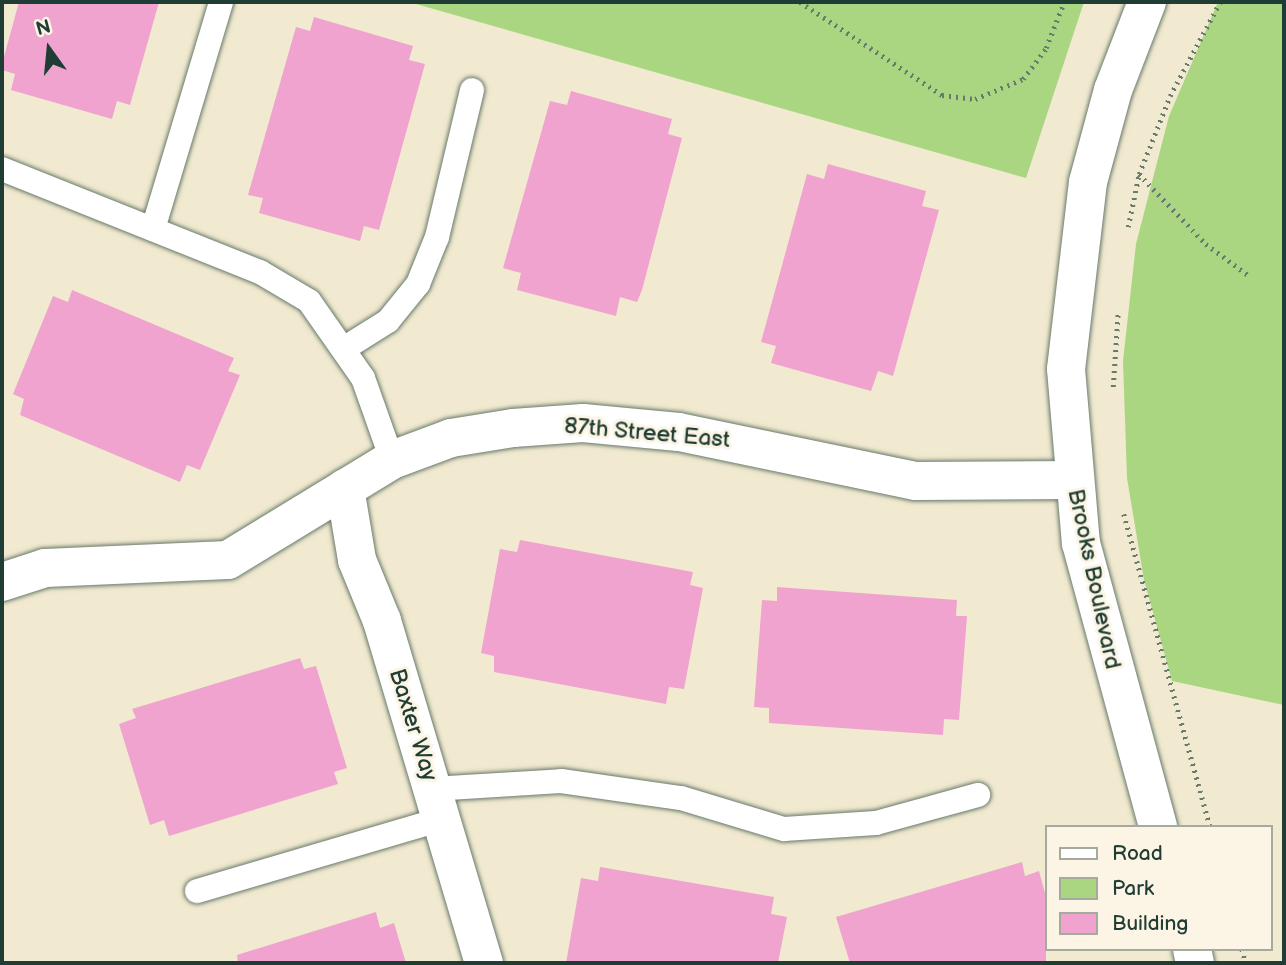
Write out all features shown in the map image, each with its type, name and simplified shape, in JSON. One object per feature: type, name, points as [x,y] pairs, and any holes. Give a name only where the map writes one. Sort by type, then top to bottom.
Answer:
[{"type":"street","name":"Brooks Boulevard","points":[[1147,2],[1099,134],[1079,229],[1067,345],[1072,481],[1094,601],[1157,825]]},
{"type":"street","name":"87th Street East","points":[[2,582],[44,568],[228,560],[392,460],[451,438],[583,423],[759,444],[916,481],[1072,481]]},
{"type":"street","name":"Baxter Way","points":[[345,488],[357,560],[437,804],[484,963]]},
{"type":"lane","points":[[153,229],[221,2]]},
{"type":"lane","points":[[345,348],[387,321],[418,284],[437,237],[472,90]]},
{"type":"lane","points":[[2,169],[260,272],[309,301],[345,348],[392,460]]},
{"type":"lane","points":[[197,891],[437,804],[561,781],[681,798],[784,829],[876,823],[978,795]]},
{"type":"path","points":[[800,2],[942,94],[975,99],[1023,79],[1046,48],[1064,2]]},
{"type":"path","points":[[1126,235],[1139,174],[1170,96],[1220,2]]},
{"type":"path","points":[[1139,174],[1206,244],[1248,275]]},
{"type":"path","points":[[1112,399],[1119,307]]},
{"type":"path","points":[[1122,507],[1209,825]]},
{"type":"green space","points":[[409,2],[1084,2],[1026,178]]},
{"type":"green space","points":[[1218,2],[1284,2],[1284,705],[1172,681],[1144,580],[1127,478],[1123,361],[1136,244],[1169,116]]},
{"type":"building","points":[[19,2],[159,2],[130,105],[117,101],[112,119],[11,90],[15,74],[2,70],[2,64]]},
{"type":"building","points":[[314,17],[413,46],[409,60],[425,64],[379,230],[364,226],[360,241],[259,213],[263,198],[248,195],[296,27],[310,31]]},
{"type":"building","points":[[571,91],[672,119],[668,134],[682,138],[642,290],[637,302],[620,297],[616,316],[517,290],[521,273],[503,268],[550,101],[567,105]]},
{"type":"building","points":[[828,164],[926,191],[922,206],[939,210],[893,376],[878,371],[871,391],[771,363],[776,346],[761,342],[807,174],[824,179]]},
{"type":"building","points":[[72,290],[234,358],[228,371],[240,375],[200,470],[187,465],[180,482],[20,415],[24,399],[13,394],[53,296],[68,302]]},
{"type":"building","points":[[520,540],[693,572],[690,585],[703,588],[684,689],[669,687],[666,704],[494,672],[494,656],[481,653],[500,549],[517,552]]},
{"type":"building","points":[[777,587],[957,600],[956,616],[967,616],[959,720],[944,719],[943,735],[769,723],[769,708],[754,707],[762,600],[777,601]]},
{"type":"building","points":[[300,658],[304,669],[316,666],[347,768],[334,772],[338,784],[169,836],[164,820],[150,825],[119,724],[136,718],[132,709]]},
{"type":"building","points":[[1022,862],[1025,876],[1039,871],[1044,890],[1046,963],[850,963],[836,917]]},
{"type":"building","points":[[600,867],[774,897],[771,914],[787,917],[778,963],[566,963],[581,878],[598,881]]},
{"type":"building","points":[[376,912],[380,928],[394,923],[406,963],[238,963],[237,955]]}]
